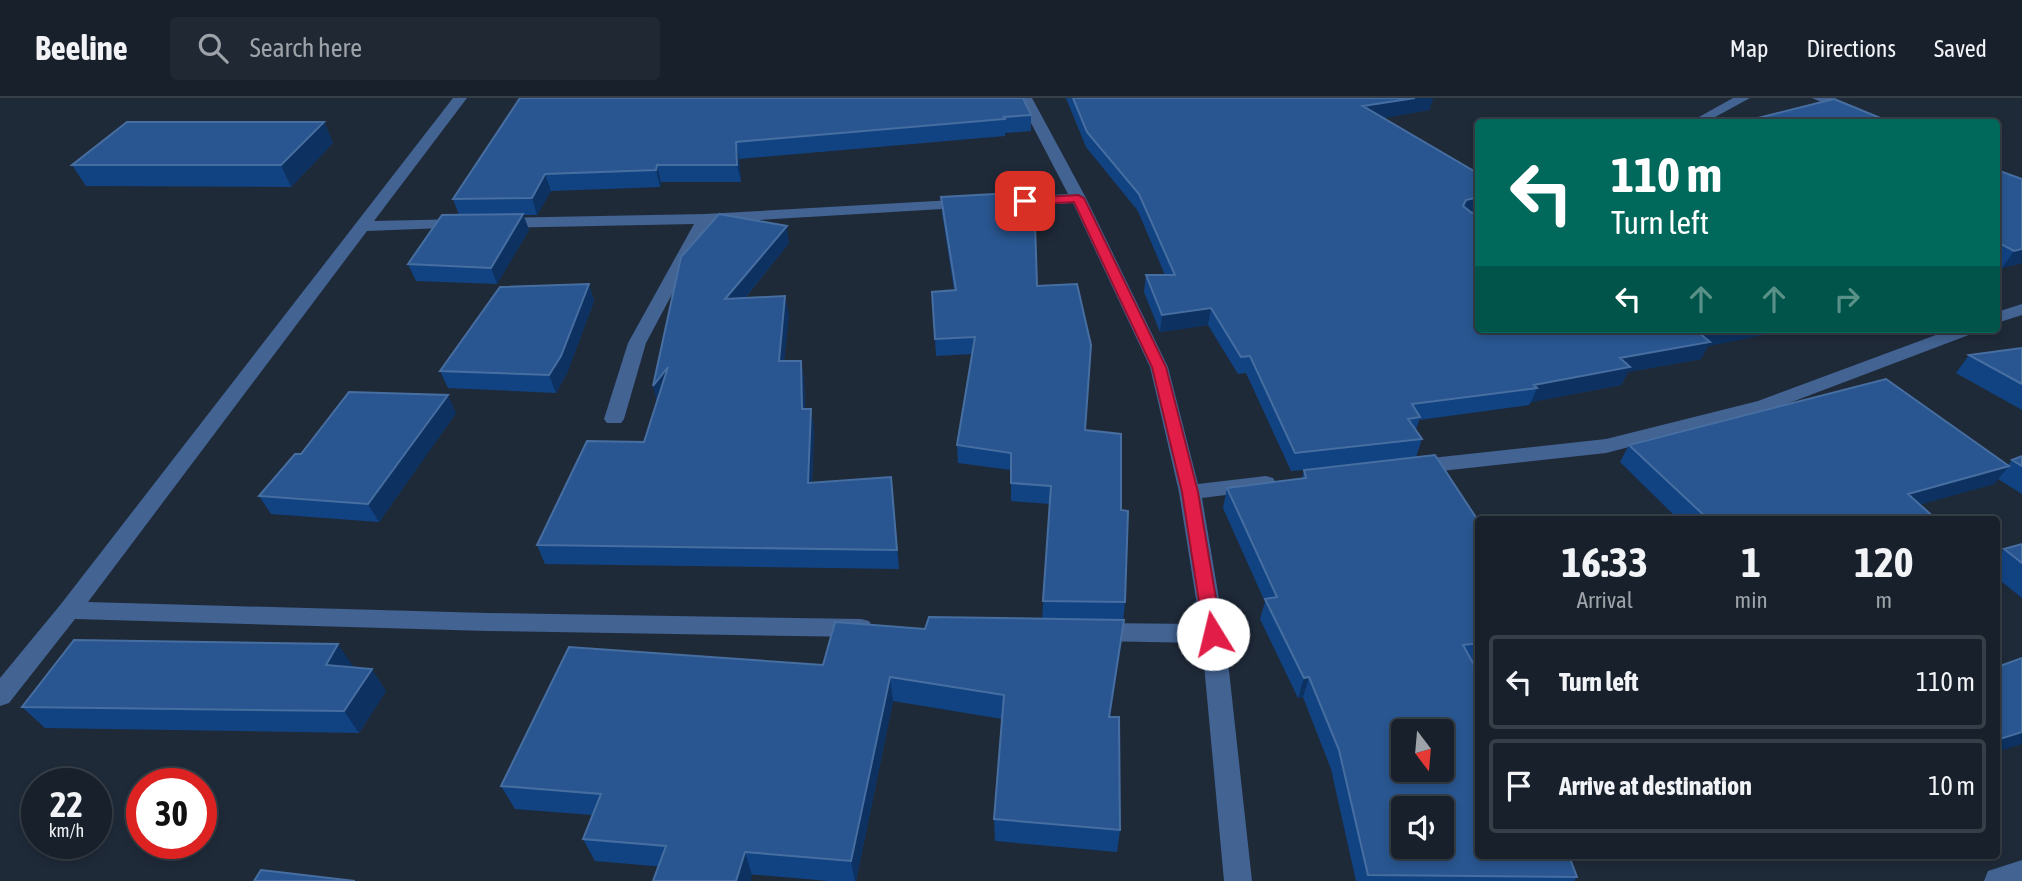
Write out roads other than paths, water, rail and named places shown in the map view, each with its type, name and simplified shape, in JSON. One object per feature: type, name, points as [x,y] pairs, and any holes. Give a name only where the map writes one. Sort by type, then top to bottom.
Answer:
[{"type":"street","points":[[0,696],[69,610],[460,98]]},
{"type":"street","points":[[1025,98],[1078,198],[1159,367],[1190,492],[1213,634],[1238,881]]},
{"type":"street","points":[[1703,119],[1743,98]]},
{"type":"street","points":[[1819,98],[1871,119]]},
{"type":"street","points":[[362,226],[705,219],[1078,198]]},
{"type":"street","points":[[614,419],[637,343],[705,219]]},
{"type":"street","points":[[2000,317],[2022,309]]},
{"type":"street","points":[[1395,469],[1606,446],[1764,406],[1957,333]]},
{"type":"street","points":[[1190,492],[1286,481]]},
{"type":"street","points":[[69,610],[487,622],[878,629]]},
{"type":"street","points":[[1073,632],[1213,634]]},
{"type":"street","points":[[1998,881],[2022,874]]}]
